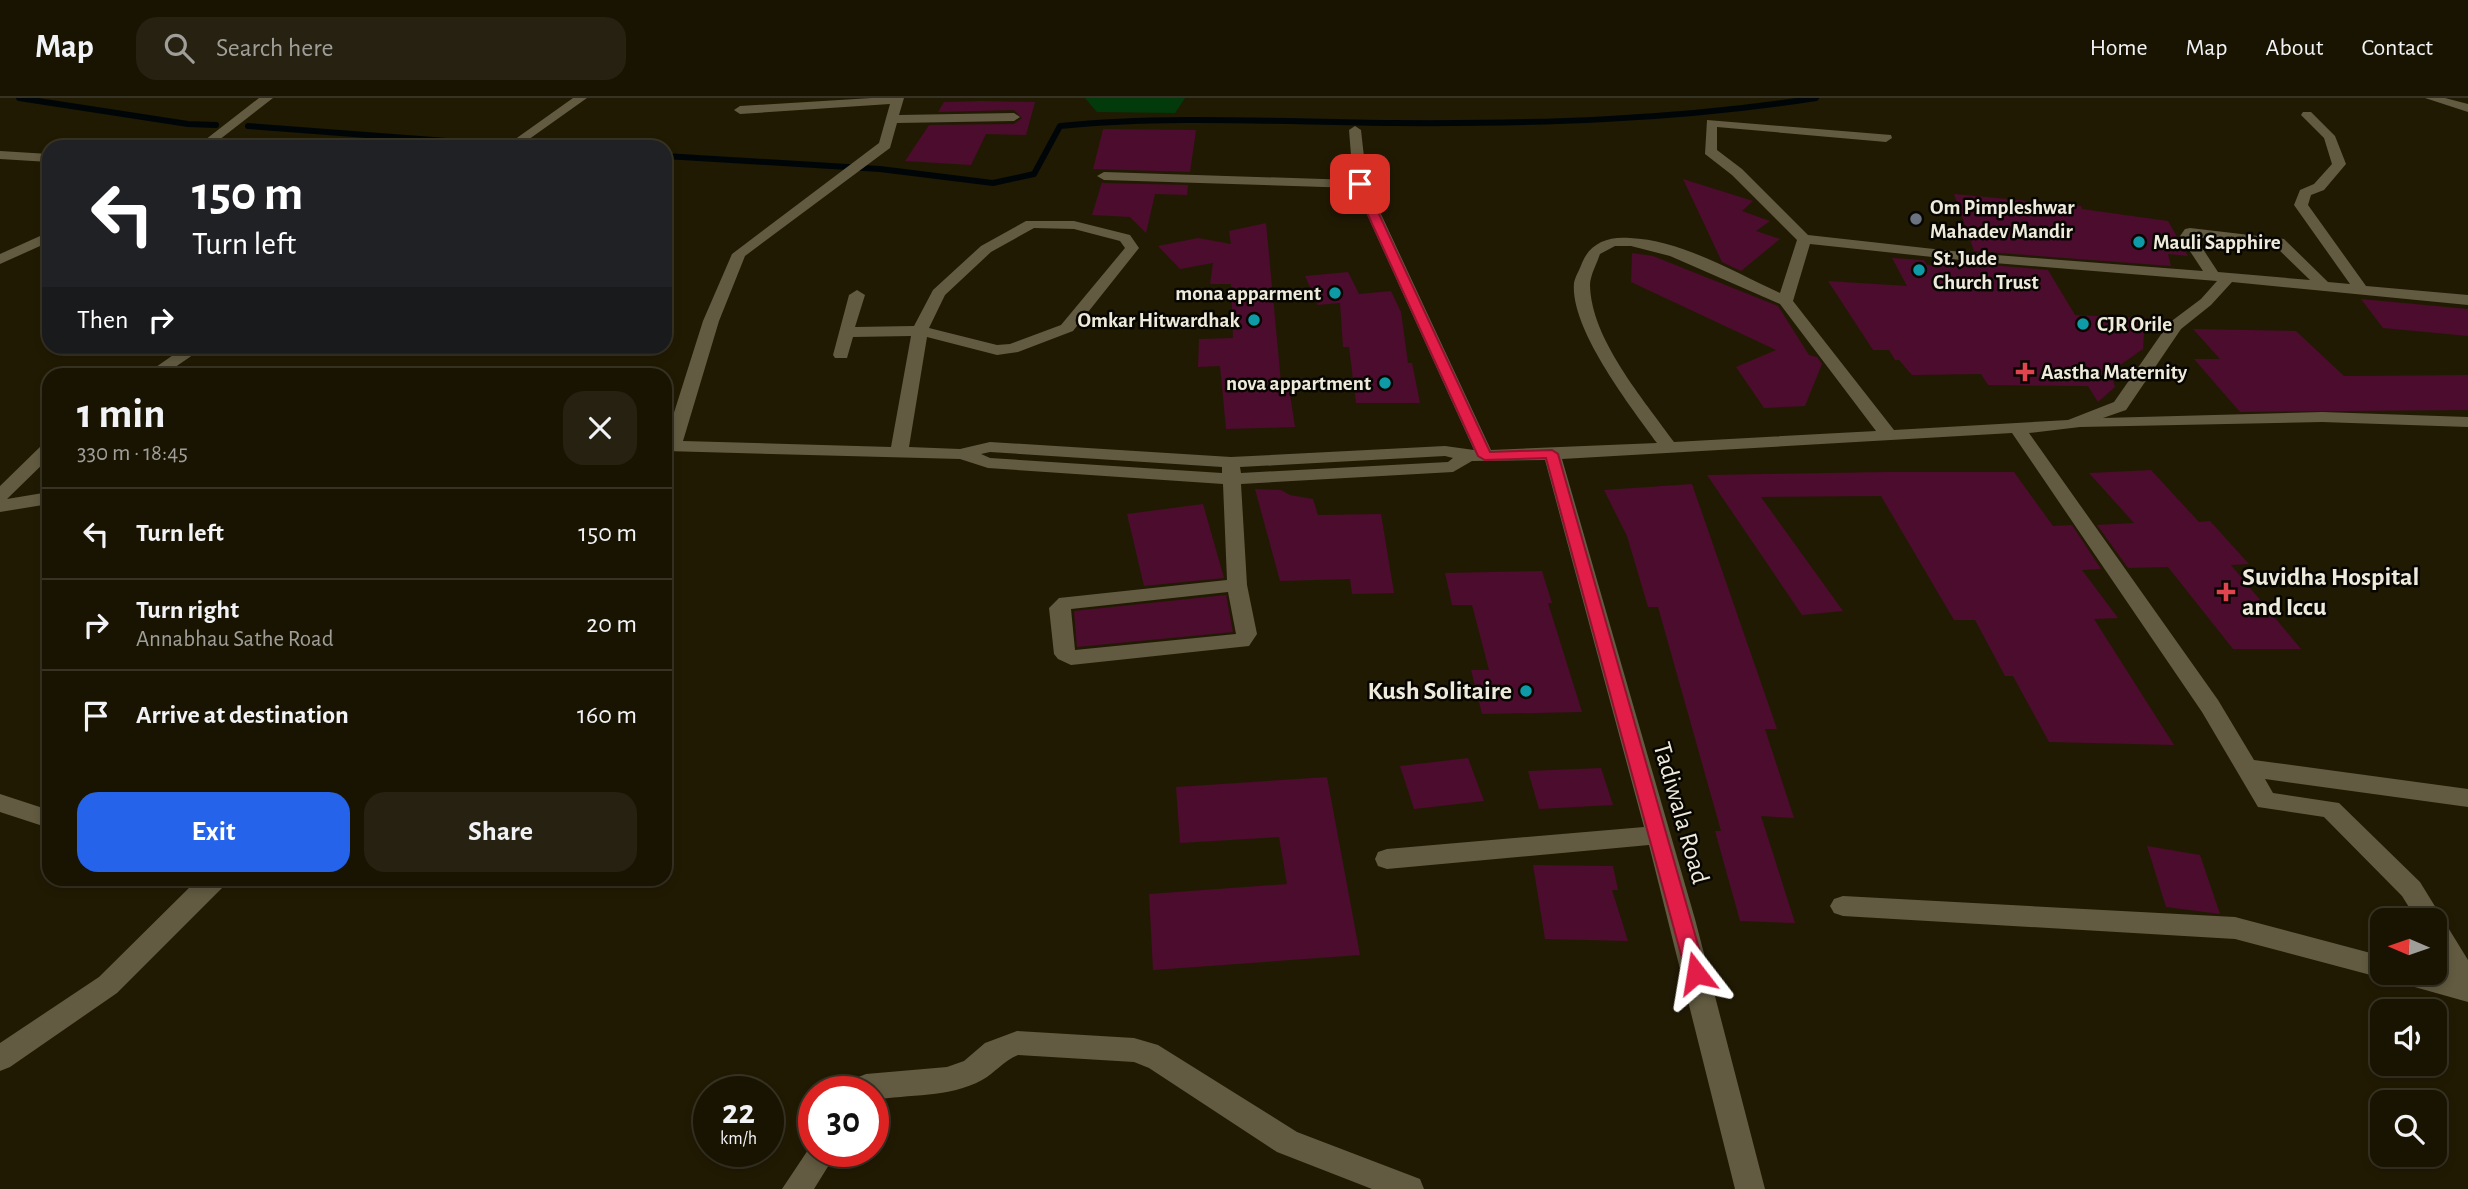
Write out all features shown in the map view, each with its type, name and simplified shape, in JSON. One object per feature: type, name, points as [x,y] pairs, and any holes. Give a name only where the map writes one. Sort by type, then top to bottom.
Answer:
[{"type":"street","points":[[211,140],[267,98]]},
{"type":"street","points":[[520,140],[581,98]]},
{"type":"street","points":[[2431,98],[2468,108]]},
{"type":"street","points":[[672,437],[711,321],[739,254],[885,145],[898,99],[740,110]]},
{"type":"street","points":[[2307,115],[2327,132],[2336,146],[2339,164],[2319,187],[2305,193],[2301,205],[2360,288]]},
{"type":"street","points":[[893,119],[1014,117]]},
{"type":"street","points":[[1886,138],[1711,123],[1710,151],[1737,172],[1804,239],[1970,257],[2215,272],[2468,300]]},
{"type":"street","points":[[1355,130],[1360,184],[1477,456]]},
{"type":"street","points":[[0,155],[42,158]]},
{"type":"street","points":[[1104,176],[1360,184]]},
{"type":"street","points":[[846,332],[920,331],[997,350],[1012,349],[1067,328],[1132,248],[1125,238],[1074,225],[1031,224],[986,249],[938,293],[920,331],[899,454]]},
{"type":"street","points":[[2215,272],[2187,236],[2190,232],[2279,242],[2322,284]]},
{"type":"street","points":[[0,260],[42,239]]},
{"type":"street","points":[[1785,301],[1804,239]]},
{"type":"street","points":[[1669,447],[1608,362],[1587,311],[1582,283],[1594,252],[1614,242],[1667,250],[1785,301],[1888,434]]},
{"type":"street","points":[[2215,272],[2305,267]]},
{"type":"street","points":[[2070,425],[2120,406],[2175,326],[2206,302],[2215,272]]},
{"type":"street","points":[[841,355],[857,295]]},
{"type":"street","points":[[163,368],[185,354]]},
{"type":"street","points":[[672,446],[960,454],[988,463],[1100,461],[1231,470],[1319,466],[1453,467],[1477,456],[2070,425],[2322,417],[2468,422]]},
{"type":"street","points":[[2017,428],[2210,706],[2266,801],[2331,809],[2411,889],[2423,908]]},
{"type":"street","name":"Tadiwala Road","points":[[1552,454],[1657,835],[1750,1189]]},
{"type":"street","points":[[0,496],[42,455]]},
{"type":"street","points":[[1231,470],[1237,585],[1247,634],[1242,641],[1072,658],[1065,654],[1059,608],[1066,603],[1237,585]]},
{"type":"street","points":[[0,506],[42,499]]},
{"type":"street","points":[[2247,768],[2468,798]]},
{"type":"street","points":[[0,803],[42,816]]},
{"type":"street","points":[[1387,859],[1657,835]]},
{"type":"street","points":[[0,1058],[108,985],[208,886]]},
{"type":"street","points":[[1843,906],[2235,928],[2370,964]]},
{"type":"street","points":[[2447,949],[2468,983]]},
{"type":"street","points":[[2447,984],[2468,990]]},
{"type":"street","points":[[889,1085],[947,1080],[960,1076],[973,1071],[995,1052],[1017,1043],[1134,1050],[1158,1058],[1287,1142],[1409,1189]]},
{"type":"street","points":[[797,1189],[812,1167]]},
{"type":"green space","points":[[1085,98],[1185,98],[1175,113],[1097,112]]},
{"type":"building","points":[[944,102],[1035,102],[1026,135],[986,134],[971,165],[905,161],[929,125],[1014,124],[1022,118],[1014,110],[938,112]]},
{"type":"building","points":[[1103,129],[1196,130],[1190,172],[1093,169]]},
{"type":"building","points":[[1683,179],[1753,201],[1742,211],[1770,221],[1756,231],[1780,239],[1741,271],[1722,262]]},
{"type":"building","points":[[1102,182],[1188,185],[1187,195],[1155,194],[1146,233],[1130,217],[1092,215]]},
{"type":"building","points":[[1954,194],[2081,206],[2082,209],[2168,221],[2188,256],[2168,254],[2171,266],[1974,251]]},
{"type":"building","points":[[1266,223],[1281,382],[1288,382],[1295,427],[1226,429],[1220,366],[1198,367],[1199,339],[1233,338],[1231,284],[1210,284],[1213,263],[1180,269],[1158,246],[1198,238],[1231,244],[1229,231]]},
{"type":"building","points":[[1632,253],[1653,256],[1778,306],[1809,355],[1817,357],[1822,364],[1805,406],[1764,408],[1736,367],[1776,350],[1631,282]]},
{"type":"building","points":[[1892,258],[1924,260],[1927,265],[1979,264],[2048,270],[2075,315],[2145,318],[2143,349],[2110,372],[2115,387],[2098,402],[2088,386],[1988,385],[1981,374],[1912,375],[1899,360],[1895,360],[1889,350],[1873,350],[1828,281],[1907,286]]},
{"type":"building","points":[[1348,272],[1359,294],[1391,291],[1401,312],[1408,363],[1412,363],[1420,403],[1356,403],[1349,347],[1343,347],[1340,303],[1318,305],[1305,276]]},
{"type":"building","points":[[2361,299],[2468,309],[2468,336],[2383,328]]},
{"type":"building","points":[[2193,329],[2296,331],[2344,376],[2468,375],[2468,410],[2240,412],[2194,359],[2220,359]]},
{"type":"building","points":[[2151,470],[2199,522],[2210,521],[2249,564],[2231,565],[2301,649],[2233,649],[2168,567],[2128,568],[2097,525],[2134,523],[2089,473]]},
{"type":"building","points":[[2014,472],[2053,526],[2072,525],[2101,569],[2082,570],[2118,618],[2094,619],[2174,745],[2049,742],[2013,676],[2005,676],[1975,620],[1954,620],[1881,496],[1761,497],[1843,611],[1802,615],[1707,475]]},
{"type":"building","points":[[1692,484],[1777,729],[1765,729],[1794,818],[1761,816],[1795,923],[1740,921],[1715,831],[1721,831],[1658,607],[1648,607],[1627,536],[1604,490]]},
{"type":"building","points":[[1255,489],[1281,490],[1290,495],[1313,499],[1318,515],[1381,514],[1394,593],[1352,594],[1350,579],[1280,581]]},
{"type":"building","points":[[1203,504],[1224,578],[1144,586],[1127,514]]},
{"type":"building","points":[[1542,571],[1552,603],[1548,603],[1582,712],[1482,714],[1471,670],[1489,670],[1472,605],[1452,605],[1445,573]]},
{"type":"building","points":[[1226,595],[1233,632],[1077,647],[1074,611]]},
{"type":"building","points":[[1468,758],[1484,801],[1414,809],[1400,766]]},
{"type":"building","points":[[1601,768],[1613,805],[1539,809],[1528,771]]},
{"type":"building","points":[[1327,777],[1360,955],[1153,970],[1149,894],[1287,884],[1279,837],[1180,843],[1176,787]]},
{"type":"building","points":[[2147,846],[2200,855],[2220,914],[2166,907]]},
{"type":"building","points":[[1533,865],[1613,866],[1618,890],[1612,890],[1628,941],[1545,939]]},
{"type":"waterway","points":[[19,98],[188,124],[216,125]]},
{"type":"waterway","points":[[672,156],[880,169],[993,183],[1034,174],[1060,126],[1185,120],[1500,123],[1658,116],[1816,98]]},
{"type":"waterway","points":[[248,126],[435,140]]},
{"type":"place","name":"Om Pimpleshwar Mahadev Mandir","points":[[1916,219]]},
{"type":"place","name":"Mauli Sapphire","points":[[2139,242]]},
{"type":"place","name":"St. Jude Church Trust","points":[[1919,270]]},
{"type":"place","name":"mona apparment","points":[[1335,293]]},
{"type":"place","name":"Omkar Hitwardhak","points":[[1254,320]]},
{"type":"place","name":"CJR Orile","points":[[2083,324]]},
{"type":"place","name":"Aastha Maternity","points":[[2025,372]]},
{"type":"place","name":"nova appartment","points":[[1385,383]]},
{"type":"place","name":"Suvidha Hospital and Iccu","points":[[2226,592]]},
{"type":"place","name":"Kush Solitaire","points":[[1526,691]]},
{"type":"route","points":[[1360,184],[1485,456],[1552,454],[1586,586],[1696,973]]}]
